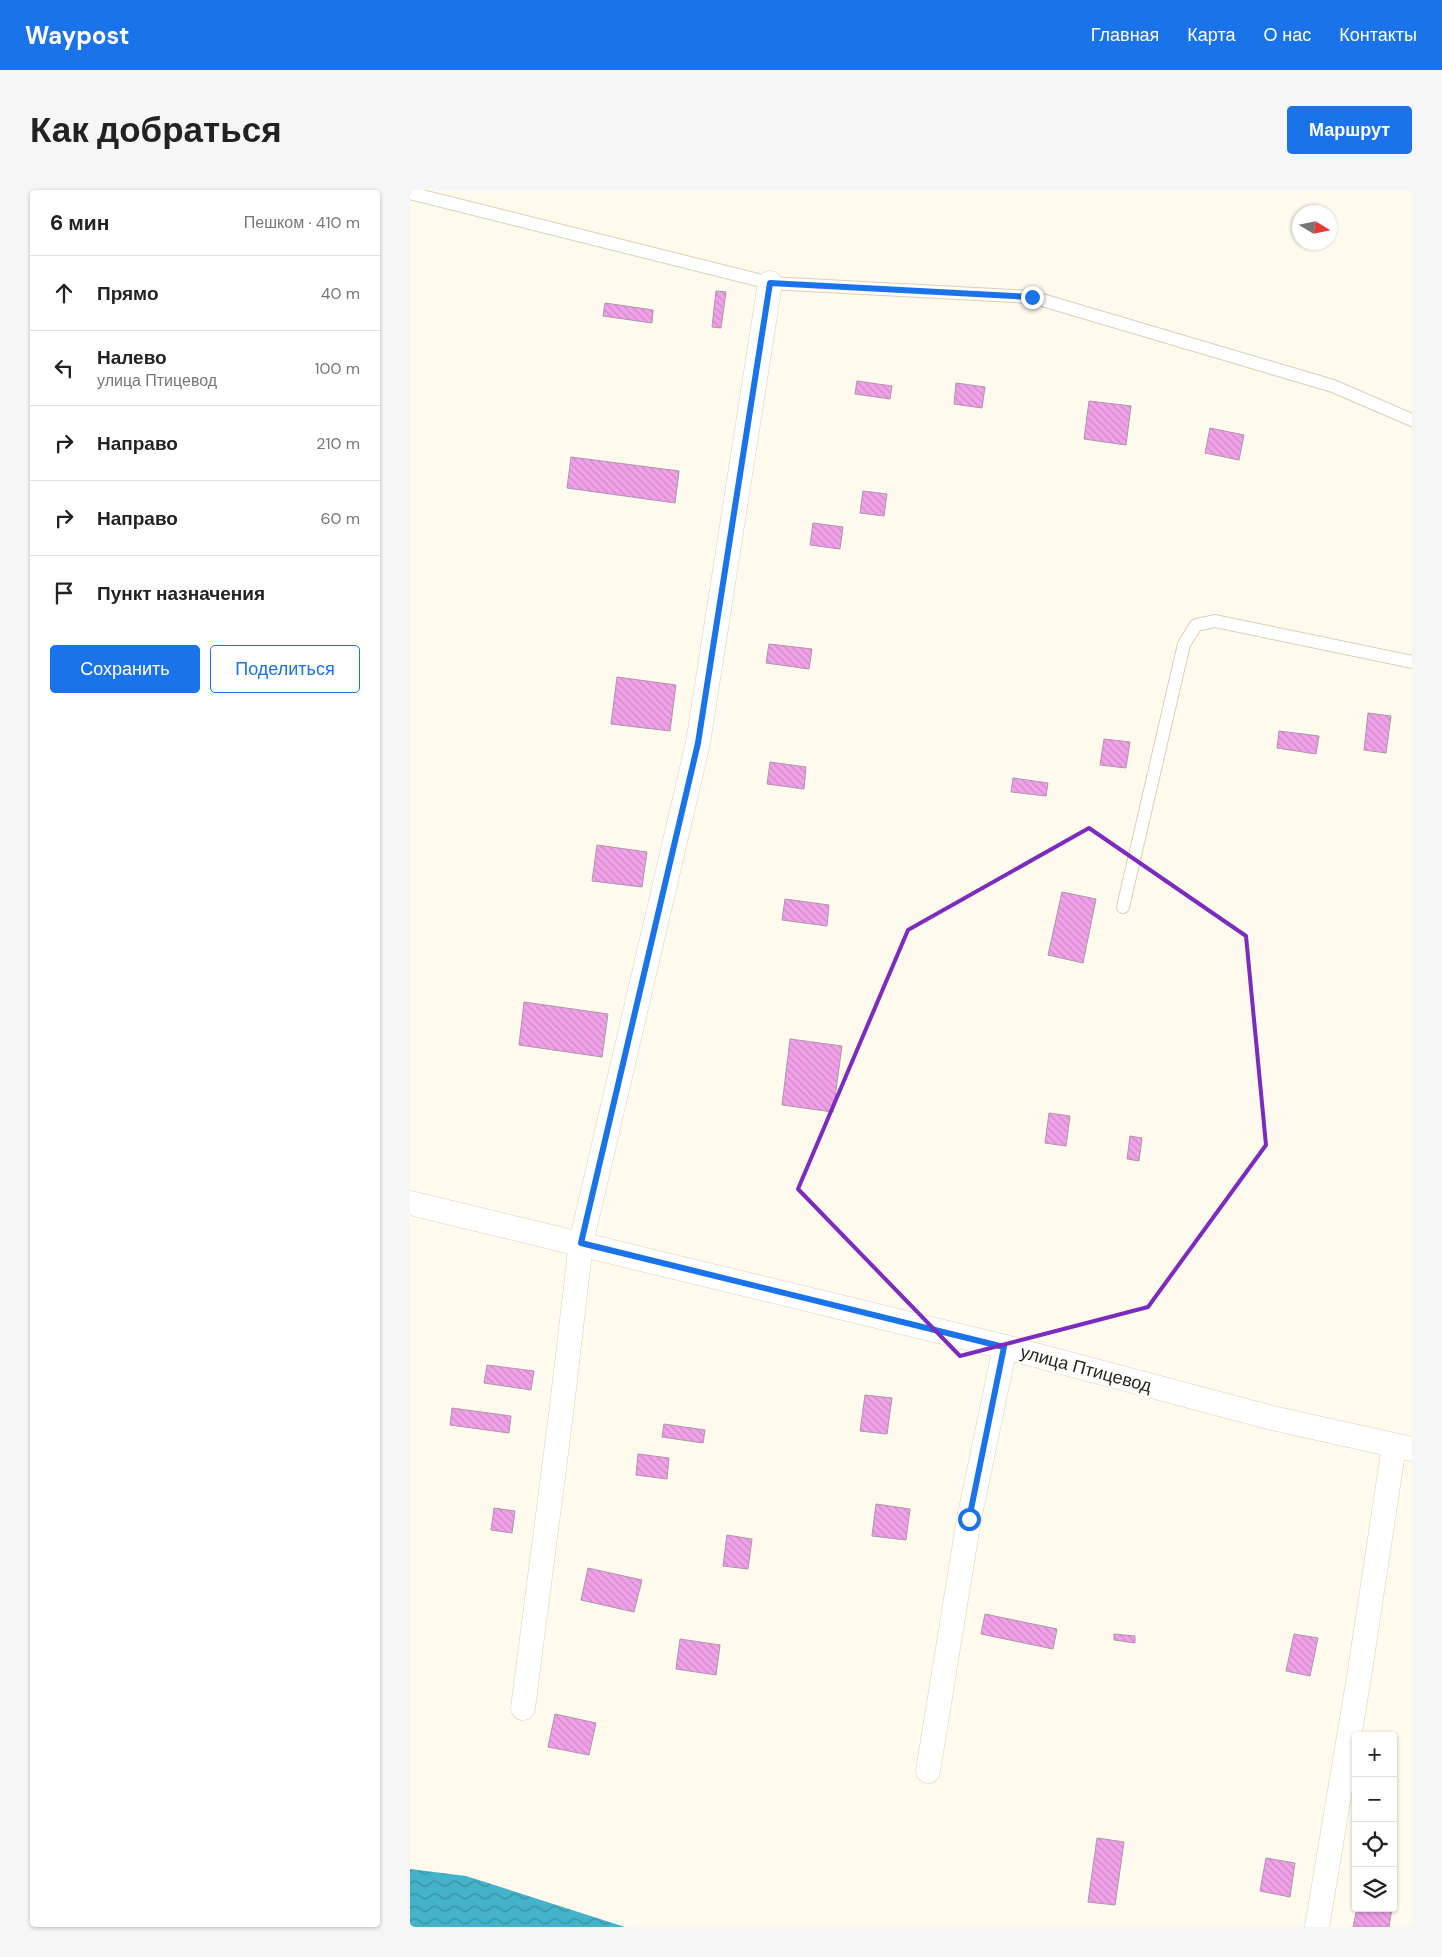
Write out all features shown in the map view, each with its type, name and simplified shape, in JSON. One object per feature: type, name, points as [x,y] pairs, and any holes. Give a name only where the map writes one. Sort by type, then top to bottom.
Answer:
[{"type":"street","points":[[523,1708],[581,1243],[698,743],[770,283]]},
{"type":"street","name":"улица Птицевод","points":[[410,1202],[1004,1347],[1272,1418],[1403,1448]]},
{"type":"street","points":[[928,1771],[969,1519],[1004,1347]]},
{"type":"street","points":[[1317,1927],[1359,1678],[1403,1448]]},
{"type":"lane","points":[[410,193],[770,283],[1032,297],[1333,386],[1412,420]]},
{"type":"lane","points":[[1123,908],[1184,644],[1196,625],[1215,621],[1412,662]]},
{"type":"highlighted area","points":[[1089,828],[1246,936],[1266,1145],[1148,1307],[960,1356],[798,1189],[908,930]]},
{"type":"water","points":[[410,1869],[466,1876],[625,1927],[410,1927]]},
{"type":"building","points":[[716,291],[726,292],[721,328],[712,327]]},
{"type":"building","points":[[605,303],[653,310],[652,323],[603,316]]},
{"type":"building","points":[[857,381],[892,386],[890,399],[855,394]]},
{"type":"building","points":[[956,383],[985,387],[982,408],[954,404]]},
{"type":"building","points":[[1089,401],[1131,406],[1126,445],[1084,439]]},
{"type":"building","points":[[1210,428],[1244,435],[1239,460],[1205,453]]},
{"type":"building","points":[[571,457],[679,471],[675,503],[567,488]]},
{"type":"building","points":[[863,491],[887,494],[884,516],[860,513]]},
{"type":"building","points":[[813,523],[843,527],[840,549],[810,545]]},
{"type":"building","points":[[769,644],[812,649],[809,669],[766,663]]},
{"type":"building","points":[[617,677],[676,685],[670,731],[611,724]]},
{"type":"building","points":[[1368,713],[1391,716],[1386,753],[1364,750]]},
{"type":"building","points":[[1279,731],[1319,736],[1316,754],[1277,748]]},
{"type":"building","points":[[1104,739],[1130,742],[1126,768],[1100,765]]},
{"type":"building","points":[[770,762],[806,767],[804,789],[767,784]]},
{"type":"building","points":[[1013,778],[1048,783],[1046,796],[1011,792]]},
{"type":"building","points":[[597,845],[647,852],[642,887],[592,881]]},
{"type":"building","points":[[1062,892],[1096,899],[1083,963],[1048,955]]},
{"type":"building","points":[[785,899],[829,905],[827,926],[782,920]]},
{"type":"building","points":[[524,1002],[608,1014],[602,1057],[519,1045]]},
{"type":"building","points":[[790,1039],[842,1046],[833,1112],[782,1105]]},
{"type":"building","points":[[1049,1113],[1070,1116],[1066,1146],[1045,1143]]},
{"type":"building","points":[[1130,1136],[1142,1138],[1139,1161],[1127,1159]]},
{"type":"building","points":[[487,1365],[534,1371],[531,1390],[484,1383]]},
{"type":"building","points":[[865,1395],[892,1398],[887,1434],[860,1431]]},
{"type":"building","points":[[452,1408],[511,1416],[509,1433],[450,1425]]},
{"type":"building","points":[[664,1424],[705,1430],[703,1443],[662,1437]]},
{"type":"building","points":[[638,1454],[669,1458],[667,1479],[636,1475]]},
{"type":"building","points":[[876,1504],[910,1509],[906,1540],[872,1536]]},
{"type":"building","points":[[494,1508],[515,1511],[512,1533],[491,1530]]},
{"type":"building","points":[[727,1535],[752,1539],[748,1569],[723,1566]]},
{"type":"building","points":[[588,1568],[642,1580],[634,1612],[581,1600]]},
{"type":"building","points":[[985,1614],[1057,1629],[1053,1649],[981,1634]]},
{"type":"building","points":[[1114,1634],[1135,1636],[1135,1643],[1114,1640]]},
{"type":"building","points":[[1294,1634],[1318,1638],[1310,1676],[1286,1671]]},
{"type":"building","points":[[680,1639],[720,1645],[716,1675],[676,1669]]},
{"type":"building","points":[[555,1714],[596,1723],[589,1755],[548,1747]]},
{"type":"building","points":[[1097,1838],[1124,1842],[1115,1905],[1088,1902]]},
{"type":"building","points":[[1266,1858],[1295,1863],[1290,1897],[1260,1891]]},
{"type":"building","points":[[1356,1912],[1391,1912],[1389,1927],[1353,1927]]},
{"type":"route","points":[[969,1519],[1004,1347],[581,1243],[698,743],[770,283],[1032,297]]}]
